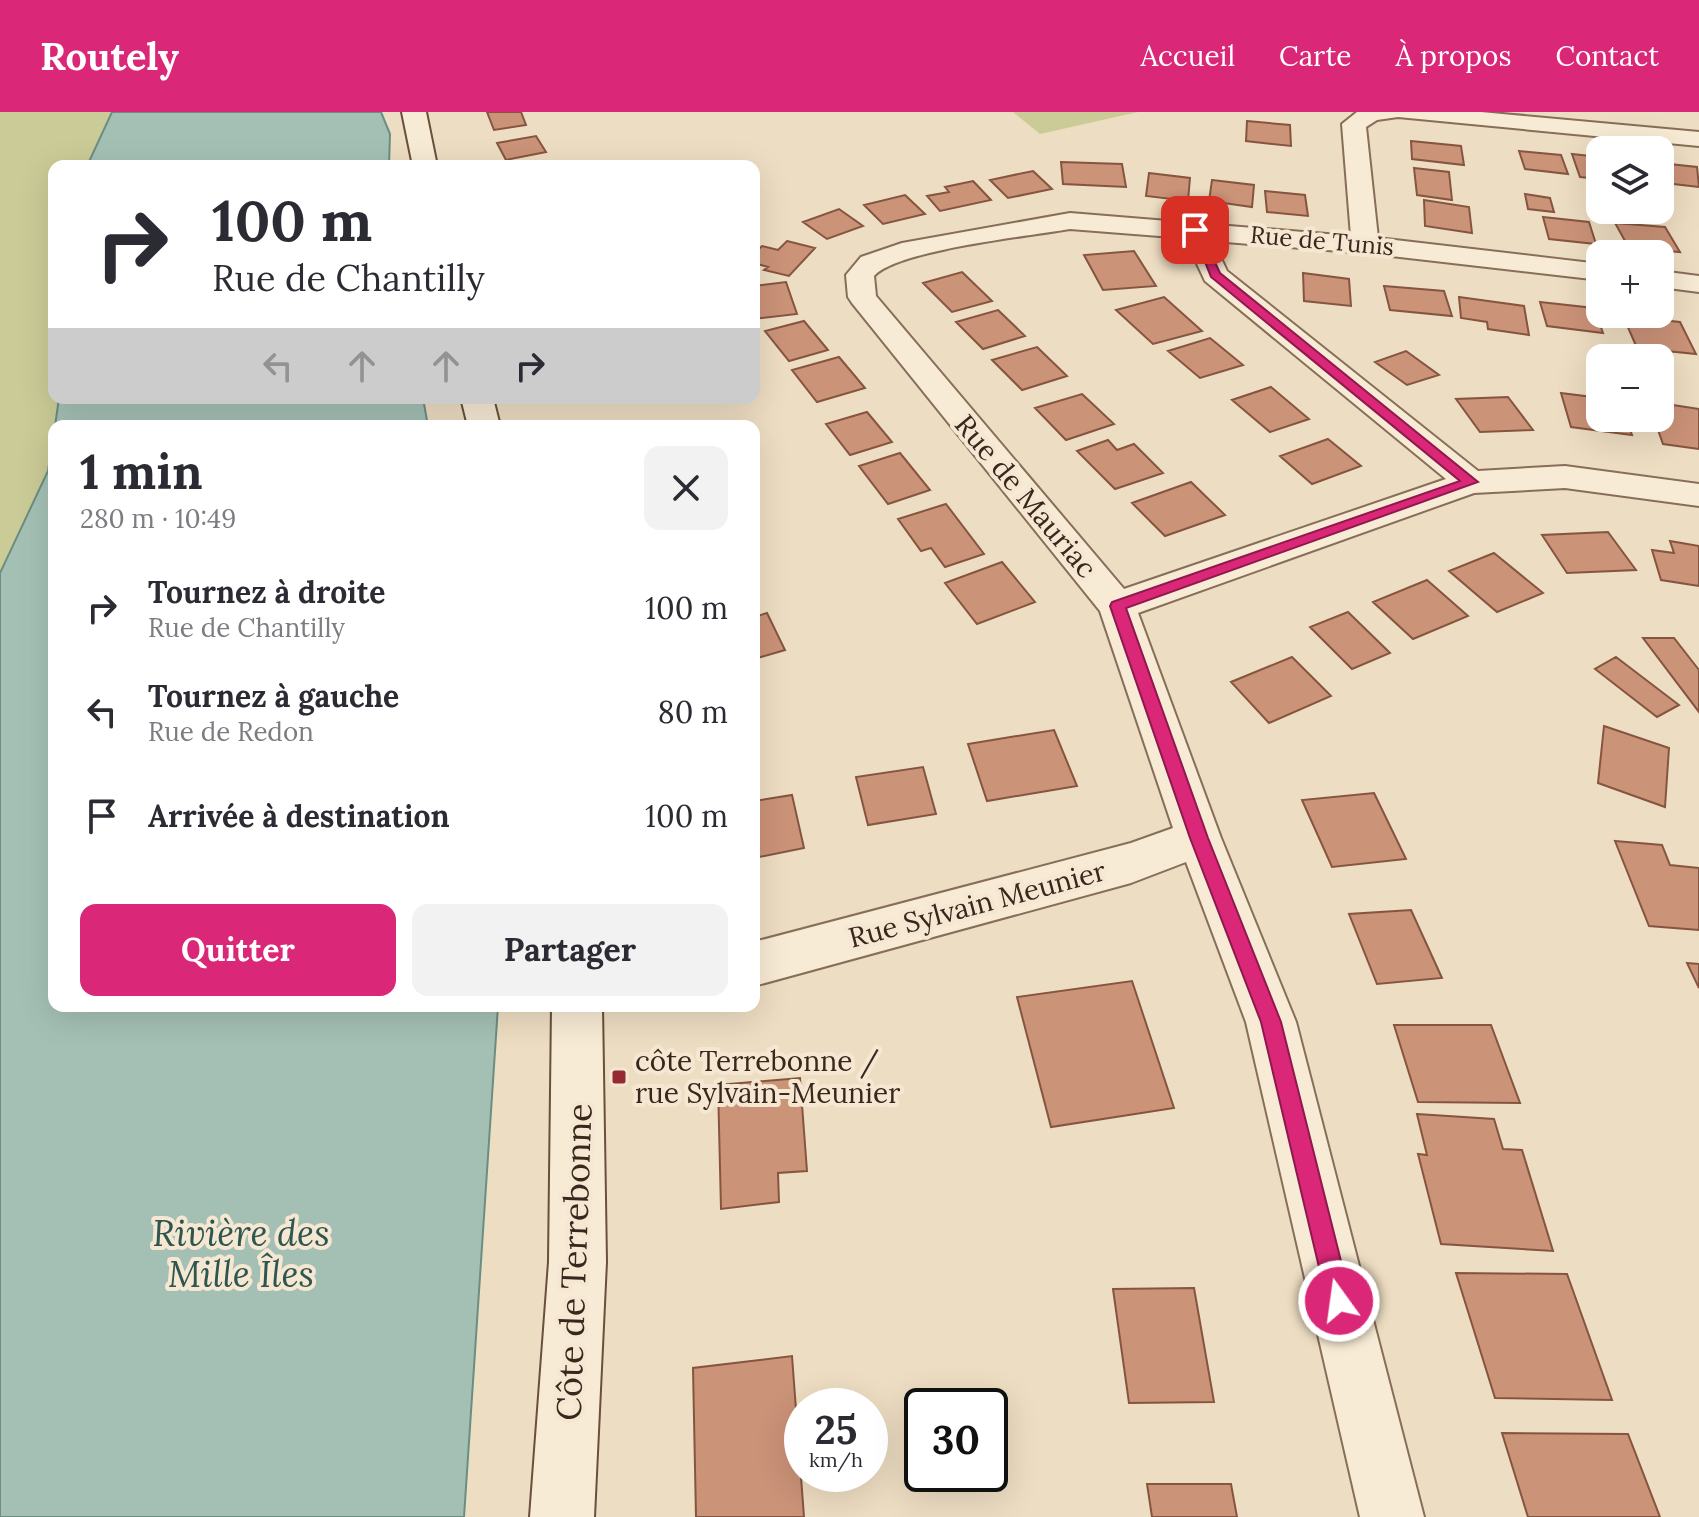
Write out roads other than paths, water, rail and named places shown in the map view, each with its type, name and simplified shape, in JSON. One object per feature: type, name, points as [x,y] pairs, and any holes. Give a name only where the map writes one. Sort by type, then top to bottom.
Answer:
[{"type":"street","points":[[414,112],[424,160]]},
{"type":"street","points":[[1405,112],[1699,139]]},
{"type":"street","points":[[1365,245],[1354,124],[1380,113]]},
{"type":"street","name":"Rue de Tunis","points":[[860,275],[871,263],[912,249],[1070,221],[1365,245],[1586,270]]},
{"type":"street","points":[[1195,230],[1215,275],[1471,482]]},
{"type":"street","name":"Rue de Mauriac","points":[[860,275],[862,297],[1117,606],[1199,838],[1271,1022],[1392,1517]]},
{"type":"street","points":[[1674,281],[1699,284]]},
{"type":"street","points":[[1117,606],[1471,482],[1565,477],[1699,495]]},
{"type":"street","name":"Rue Sylvain Meunier","points":[[760,962],[1131,863],[1199,838]]},
{"type":"street","name":"Côte de Terrebonne","points":[[562,1517],[576,1306],[581,1150],[580,1012]]},
{"type":"water","points":[[112,112],[381,112],[390,134],[389,160],[90,160]]},
{"type":"water","points":[[58,404],[424,404],[427,420],[56,420]]},
{"type":"water","name":"Rivière des Mille Îles","points":[[48,471],[48,1012],[498,1012],[464,1517],[0,1517],[0,573]]},
{"type":"place","name":"côte Terrebonne / rue Sylvain-Meunier","points":[[619,1077]]}]
